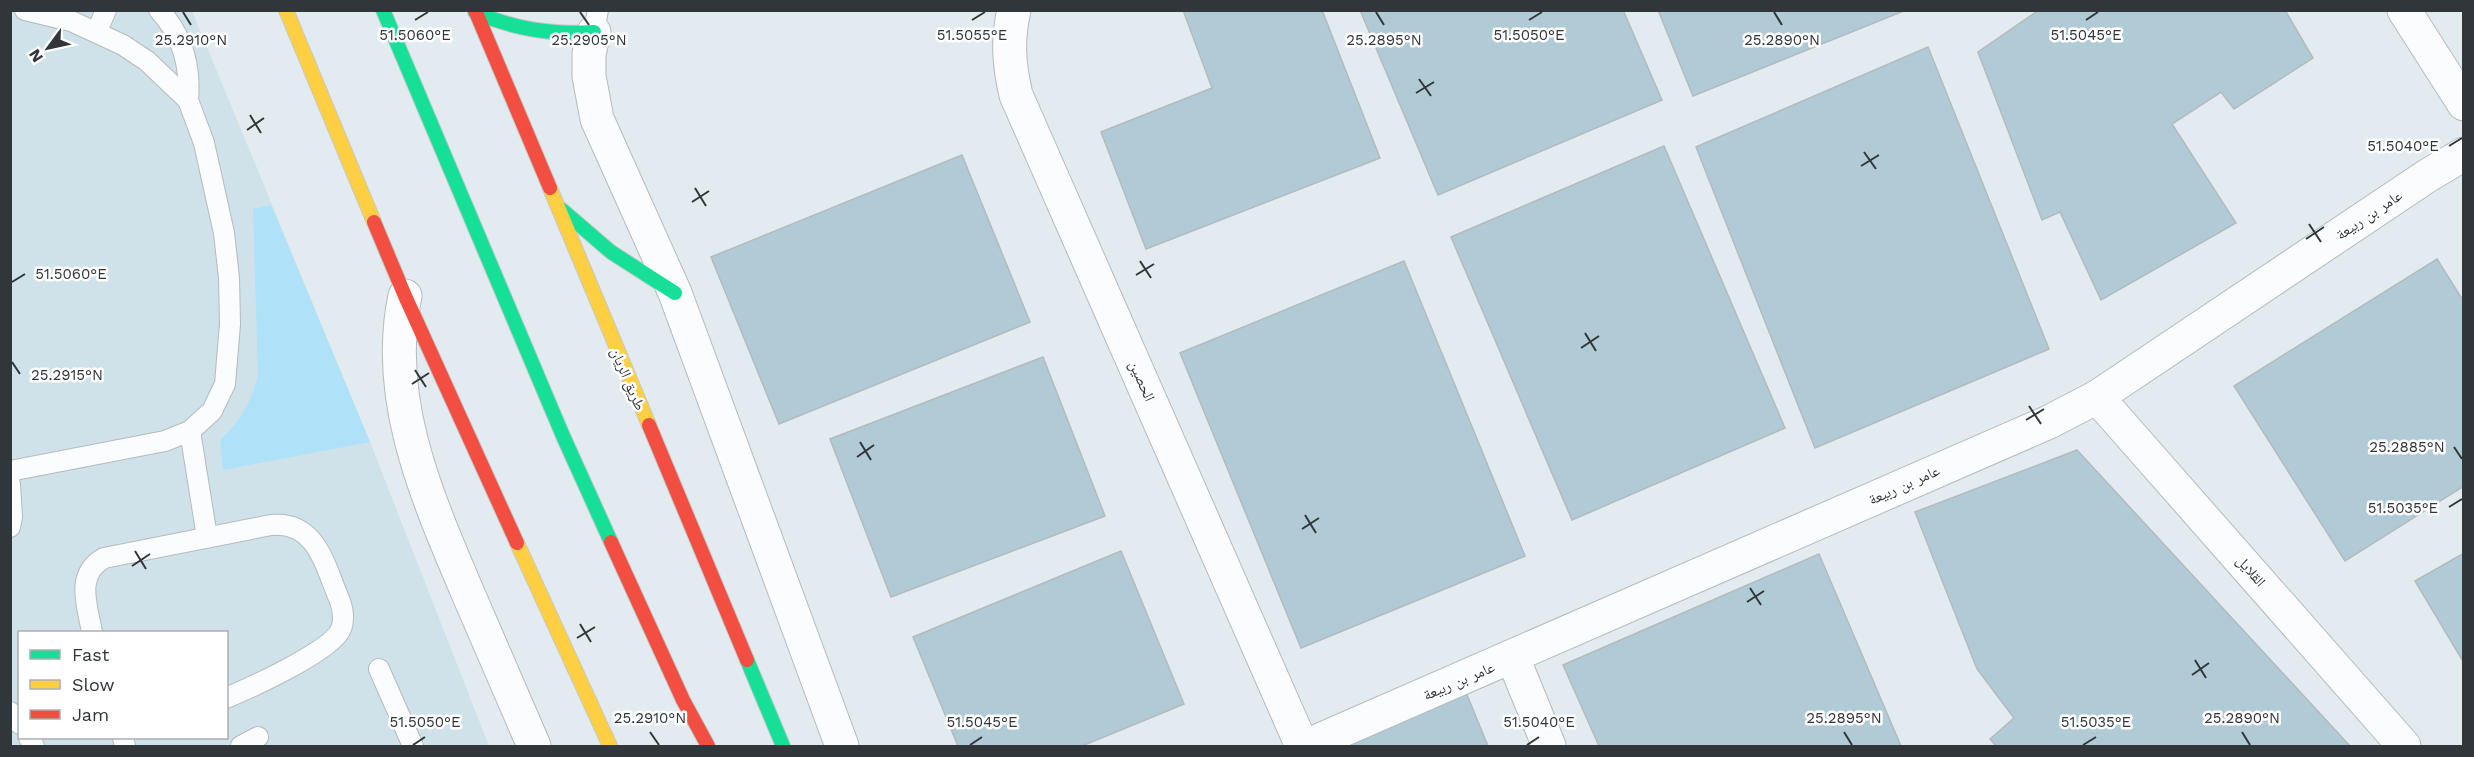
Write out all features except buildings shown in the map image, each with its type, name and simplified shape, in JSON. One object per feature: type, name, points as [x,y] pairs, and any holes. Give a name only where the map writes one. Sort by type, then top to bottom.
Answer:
[{"type":"highway","points":[[286,10],[405,296],[610,747]]},
{"type":"highway","points":[[382,10],[563,436],[683,700],[708,747]]},
{"type":"highway","points":[[475,11],[503,24],[533,32],[563,35],[596,21]]},
{"type":"highway","name":"طريق الريان","points":[[475,11],[783,747]]},
{"type":"highway","points":[[555,203],[611,252],[675,293]]},
{"type":"street","name":"الحصين","points":[[1014,10],[1009,39],[1009,67],[1016,94],[1304,747]]},
{"type":"street","points":[[2404,10],[2463,104]]},
{"type":"street","points":[[596,21],[589,54],[589,76],[597,119],[675,293],[842,747]]},
{"type":"street","name":"عامر بن ربيعة","points":[[1304,747],[1513,658],[2049,422],[2097,397],[2463,154]]},
{"type":"street","points":[[405,296],[399,321],[400,369],[406,416],[416,461],[431,507],[534,747]]},
{"type":"street","name":"القلايل","points":[[2097,397],[2404,747]]},
{"type":"street","points":[[1513,658],[1549,747]]},
{"type":"lane","points":[[25,10],[71,21],[97,31],[147,61],[188,100]]},
{"type":"lane","points":[[97,31],[106,10]]},
{"type":"lane","points":[[10,471],[165,441],[190,431],[212,411],[225,384],[230,324],[229,278],[224,233],[204,143],[188,100],[190,79],[187,59],[179,39],[159,10]]},
{"type":"lane","points":[[190,431],[207,537]]},
{"type":"lane","points":[[10,484],[12,517],[10,526]]},
{"type":"lane","points":[[92,631],[84,586],[86,577],[96,562],[104,558],[281,524],[302,530],[316,546],[344,610],[341,629],[336,637],[284,670],[228,697]]},
{"type":"lane","points":[[379,669],[411,746]]},
{"type":"shaded area","points":[[10,11],[192,11],[370,442],[489,746],[11,746]]},
{"type":"shaded area","points":[[271,205],[370,442],[223,470],[220,440],[245,410],[258,374],[253,209]]},
{"type":"traffic: fast","points":[[383,10],[563,436],[611,542]]},
{"type":"traffic: fast","points":[[475,12],[504,23],[533,30],[563,33],[594,32]]},
{"type":"traffic: fast","points":[[561,209],[611,252],[675,293]]},
{"type":"traffic: fast","points":[[747,660],[783,746]]},
{"type":"traffic: slow","points":[[286,10],[374,222]]},
{"type":"traffic: slow","points":[[550,188],[649,425]]},
{"type":"traffic: slow","points":[[517,543],[610,746]]},
{"type":"traffic: jam","points":[[475,10],[550,188]]},
{"type":"traffic: jam","points":[[374,222],[517,543]]},
{"type":"traffic: jam","points":[[649,425],[747,660]]},
{"type":"traffic: jam","points":[[611,542],[683,700],[708,746]]}]
